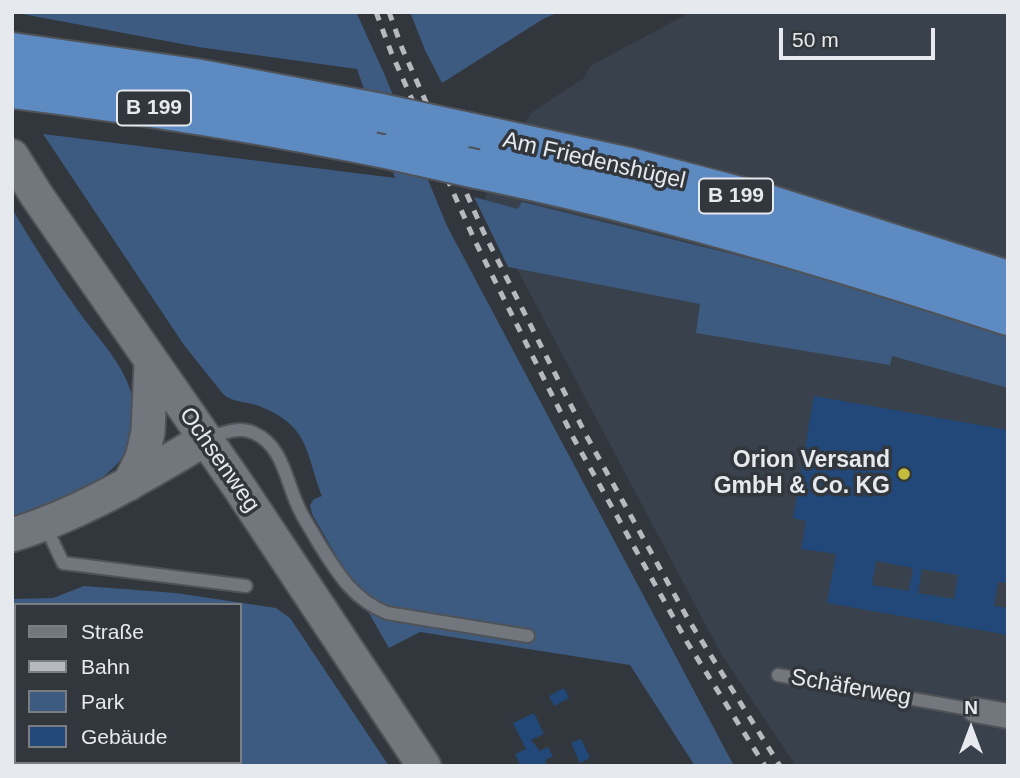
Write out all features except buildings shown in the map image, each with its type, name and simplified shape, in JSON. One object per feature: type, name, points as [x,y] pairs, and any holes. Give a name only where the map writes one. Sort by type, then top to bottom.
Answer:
[{"type":"highway","name":"Am Friedenshügel","points":[[12,52],[195,78],[381,113],[625,166],[762,202],[1008,280]]},
{"type":"highway","name":"Am Friedenshügel","points":[[14,89],[144,106],[291,130],[476,169],[659,212],[828,260],[1008,317]]},
{"type":"main road","name":"Ochsenweg","points":[[12,156],[204,440],[239,487],[424,766]]},
{"type":"main road","points":[[129,484],[142,458],[148,432],[151,362]]},
{"type":"main road","points":[[12,535],[46,525],[96,503],[204,440]]},
{"type":"street","name":"Schäferweg","points":[[975,710],[1008,716]]},
{"type":"lane","points":[[204,440],[239,430],[253,432],[267,440],[279,457],[298,508],[342,582],[372,607],[387,613],[528,636]]},
{"type":"lane","points":[[46,525],[63,563],[246,586]]},
{"type":"lane","name":"Schäferweg","points":[[778,675],[975,710]]},
{"type":"shaded area","points":[[691,12],[1008,12],[1008,766],[796,766],[720,652],[482,203],[531,113],[584,78],[590,66]]},
{"type":"green space","points":[[12,12],[356,12],[447,226],[734,766],[695,766],[630,665],[420,632],[389,648],[312,514],[310,505],[314,499],[322,496],[308,453],[297,431],[276,414],[223,394],[184,345],[43,134],[395,178],[357,69],[198,47]]},
{"type":"green space","points":[[410,12],[559,12],[543,19],[442,83]]},
{"type":"green space","points":[[474,197],[518,209],[522,202],[792,269],[1008,336],[1008,388],[892,356],[890,365],[696,333],[700,304],[508,267]]},
{"type":"green space","points":[[12,209],[61,287],[121,369],[135,407],[134,433],[125,454],[109,472],[88,487],[63,499],[12,518]]},
{"type":"green space","points":[[84,586],[176,593],[276,608],[290,618],[389,766],[12,766],[12,599],[53,598]]},
{"type":"railway","points":[[376,12],[474,239],[574,439],[687,642],[765,766]]},
{"type":"railway","points":[[389,12],[402,48],[484,233],[586,435],[688,619],[780,766]]},
{"type":"place","name":"Orion Versand GmbH & Co. KG","points":[[904,474]]}]
